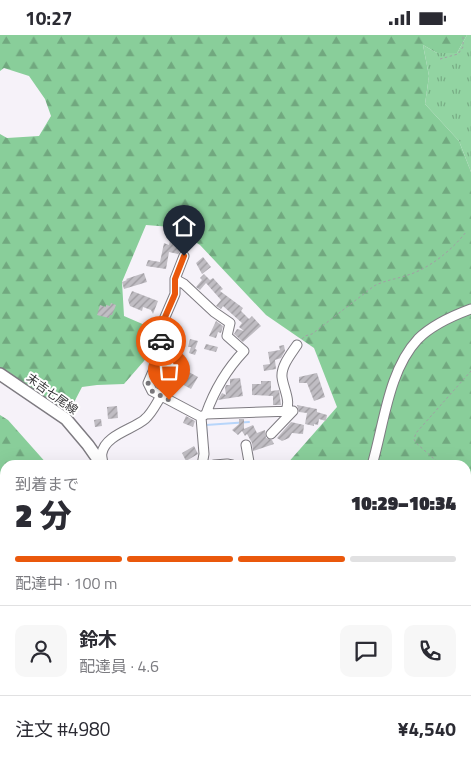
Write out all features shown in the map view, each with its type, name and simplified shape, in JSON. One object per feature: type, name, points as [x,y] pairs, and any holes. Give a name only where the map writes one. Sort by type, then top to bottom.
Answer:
[{"type":"main road","name":"末吉七尾線","points":[[0,374],[66,419],[98,460]]},
{"type":"street","points":[[184,256],[175,279],[175,294],[162,324],[161,353],[148,383],[150,389],[203,415],[293,411],[271,434]]},
{"type":"street","points":[[175,279],[184,284],[214,312],[230,323],[227,336],[244,351],[234,361],[203,415],[203,460]]},
{"type":"street","points":[[373,460],[391,390],[409,351],[424,334],[442,321],[471,309]]},
{"type":"street","points":[[285,412],[287,401],[282,377],[283,369],[296,345]]},
{"type":"street","points":[[102,460],[102,452],[108,442],[144,420],[152,412],[161,396]]},
{"type":"street","points":[[246,445],[249,460]]},
{"type":"path","points":[[440,59],[458,54],[463,47],[464,35]]},
{"type":"path","points":[[296,345],[305,336],[312,334],[374,286],[383,281],[409,275],[426,267],[449,249],[466,232]]},
{"type":"path","points":[[435,460],[416,443],[414,439],[416,433],[471,371]]},
{"type":"green space","points":[[0,35],[467,35],[457,53],[437,53],[423,45],[429,76],[425,104],[459,141],[471,172],[471,460],[290,460],[337,407],[314,348],[266,315],[200,245],[171,227],[146,225],[122,282],[124,316],[154,329],[150,354],[124,384],[82,387],[69,412],[0,368],[0,134],[7,138],[39,136],[51,116],[45,99],[29,76],[4,68],[0,71]]},
{"type":"green space","points":[[467,35],[471,35],[471,172],[459,141],[425,104],[429,76],[423,45],[437,53],[457,53]]},
{"type":"green space","points":[[0,415],[8,420],[44,460],[0,460]]},
{"type":"building","points":[[170,241],[181,244],[180,247],[183,248],[178,254],[169,252],[166,269],[146,266],[148,260],[160,262],[164,243],[169,245]]},
{"type":"building","points":[[203,257],[211,267],[202,274],[196,263]]},
{"type":"building","points":[[144,273],[147,282],[124,289],[122,282]]},
{"type":"building","points":[[204,274],[210,280],[213,278],[223,289],[220,291],[243,308],[241,311],[249,319],[252,316],[261,326],[243,342],[234,334],[237,329],[244,331],[239,327],[242,323],[223,306],[221,309],[216,306],[221,300],[206,283],[200,290],[196,287]]},
{"type":"building","points":[[132,291],[158,301],[153,314],[151,310],[143,307],[142,311],[130,306],[128,300]]},
{"type":"building","points":[[111,303],[116,305],[109,318],[97,315],[100,305],[106,307],[106,305],[110,306]]},
{"type":"building","points":[[216,321],[223,326],[221,333],[218,332],[216,338],[209,336]]},
{"type":"building","points":[[190,339],[198,341],[195,355],[189,353],[191,347],[188,347]]},
{"type":"building","points":[[206,344],[218,347],[216,352],[204,349]]},
{"type":"building","points":[[284,345],[285,351],[281,358],[275,360],[276,369],[264,371],[263,365],[270,364],[268,352],[280,350],[279,346]]},
{"type":"building","points":[[187,371],[198,377],[191,389],[180,383]]},
{"type":"building","points":[[317,373],[325,397],[314,401],[307,383],[299,383],[299,377]]},
{"type":"building","points":[[240,378],[243,396],[218,400],[222,393],[226,395],[225,388],[226,385],[230,385],[230,379]]},
{"type":"building","points":[[261,381],[271,381],[271,391],[279,390],[281,405],[273,405],[273,396],[252,395],[252,384],[261,384]]},
{"type":"building","points":[[297,405],[317,409],[317,412],[327,415],[326,421],[319,419],[318,425],[314,424],[314,426],[305,424],[307,413],[299,412]]},
{"type":"building","points":[[117,406],[118,418],[108,419],[107,407]]},
{"type":"building","points":[[186,416],[195,421],[193,427],[183,423]]},
{"type":"building","points":[[101,419],[102,426],[95,427],[94,420]]},
{"type":"building","points":[[239,419],[244,419],[244,429],[253,425],[257,433],[265,430],[266,438],[272,440],[274,444],[253,451],[252,443],[247,434],[245,436],[242,431],[238,435],[232,430],[239,424]]},
{"type":"building","points":[[291,422],[304,425],[303,434],[292,433],[289,438],[282,441],[277,438]]},
{"type":"building","points":[[194,446],[198,454],[186,460],[182,453]]},
{"type":"waterway","points":[[207,439],[206,425],[249,422]]},
{"type":"way so far","points":[[161,341],[161,353],[148,383],[152,391],[169,400]]},
{"type":"route","points":[[161,341],[162,324],[175,294],[175,279],[184,256]]}]
